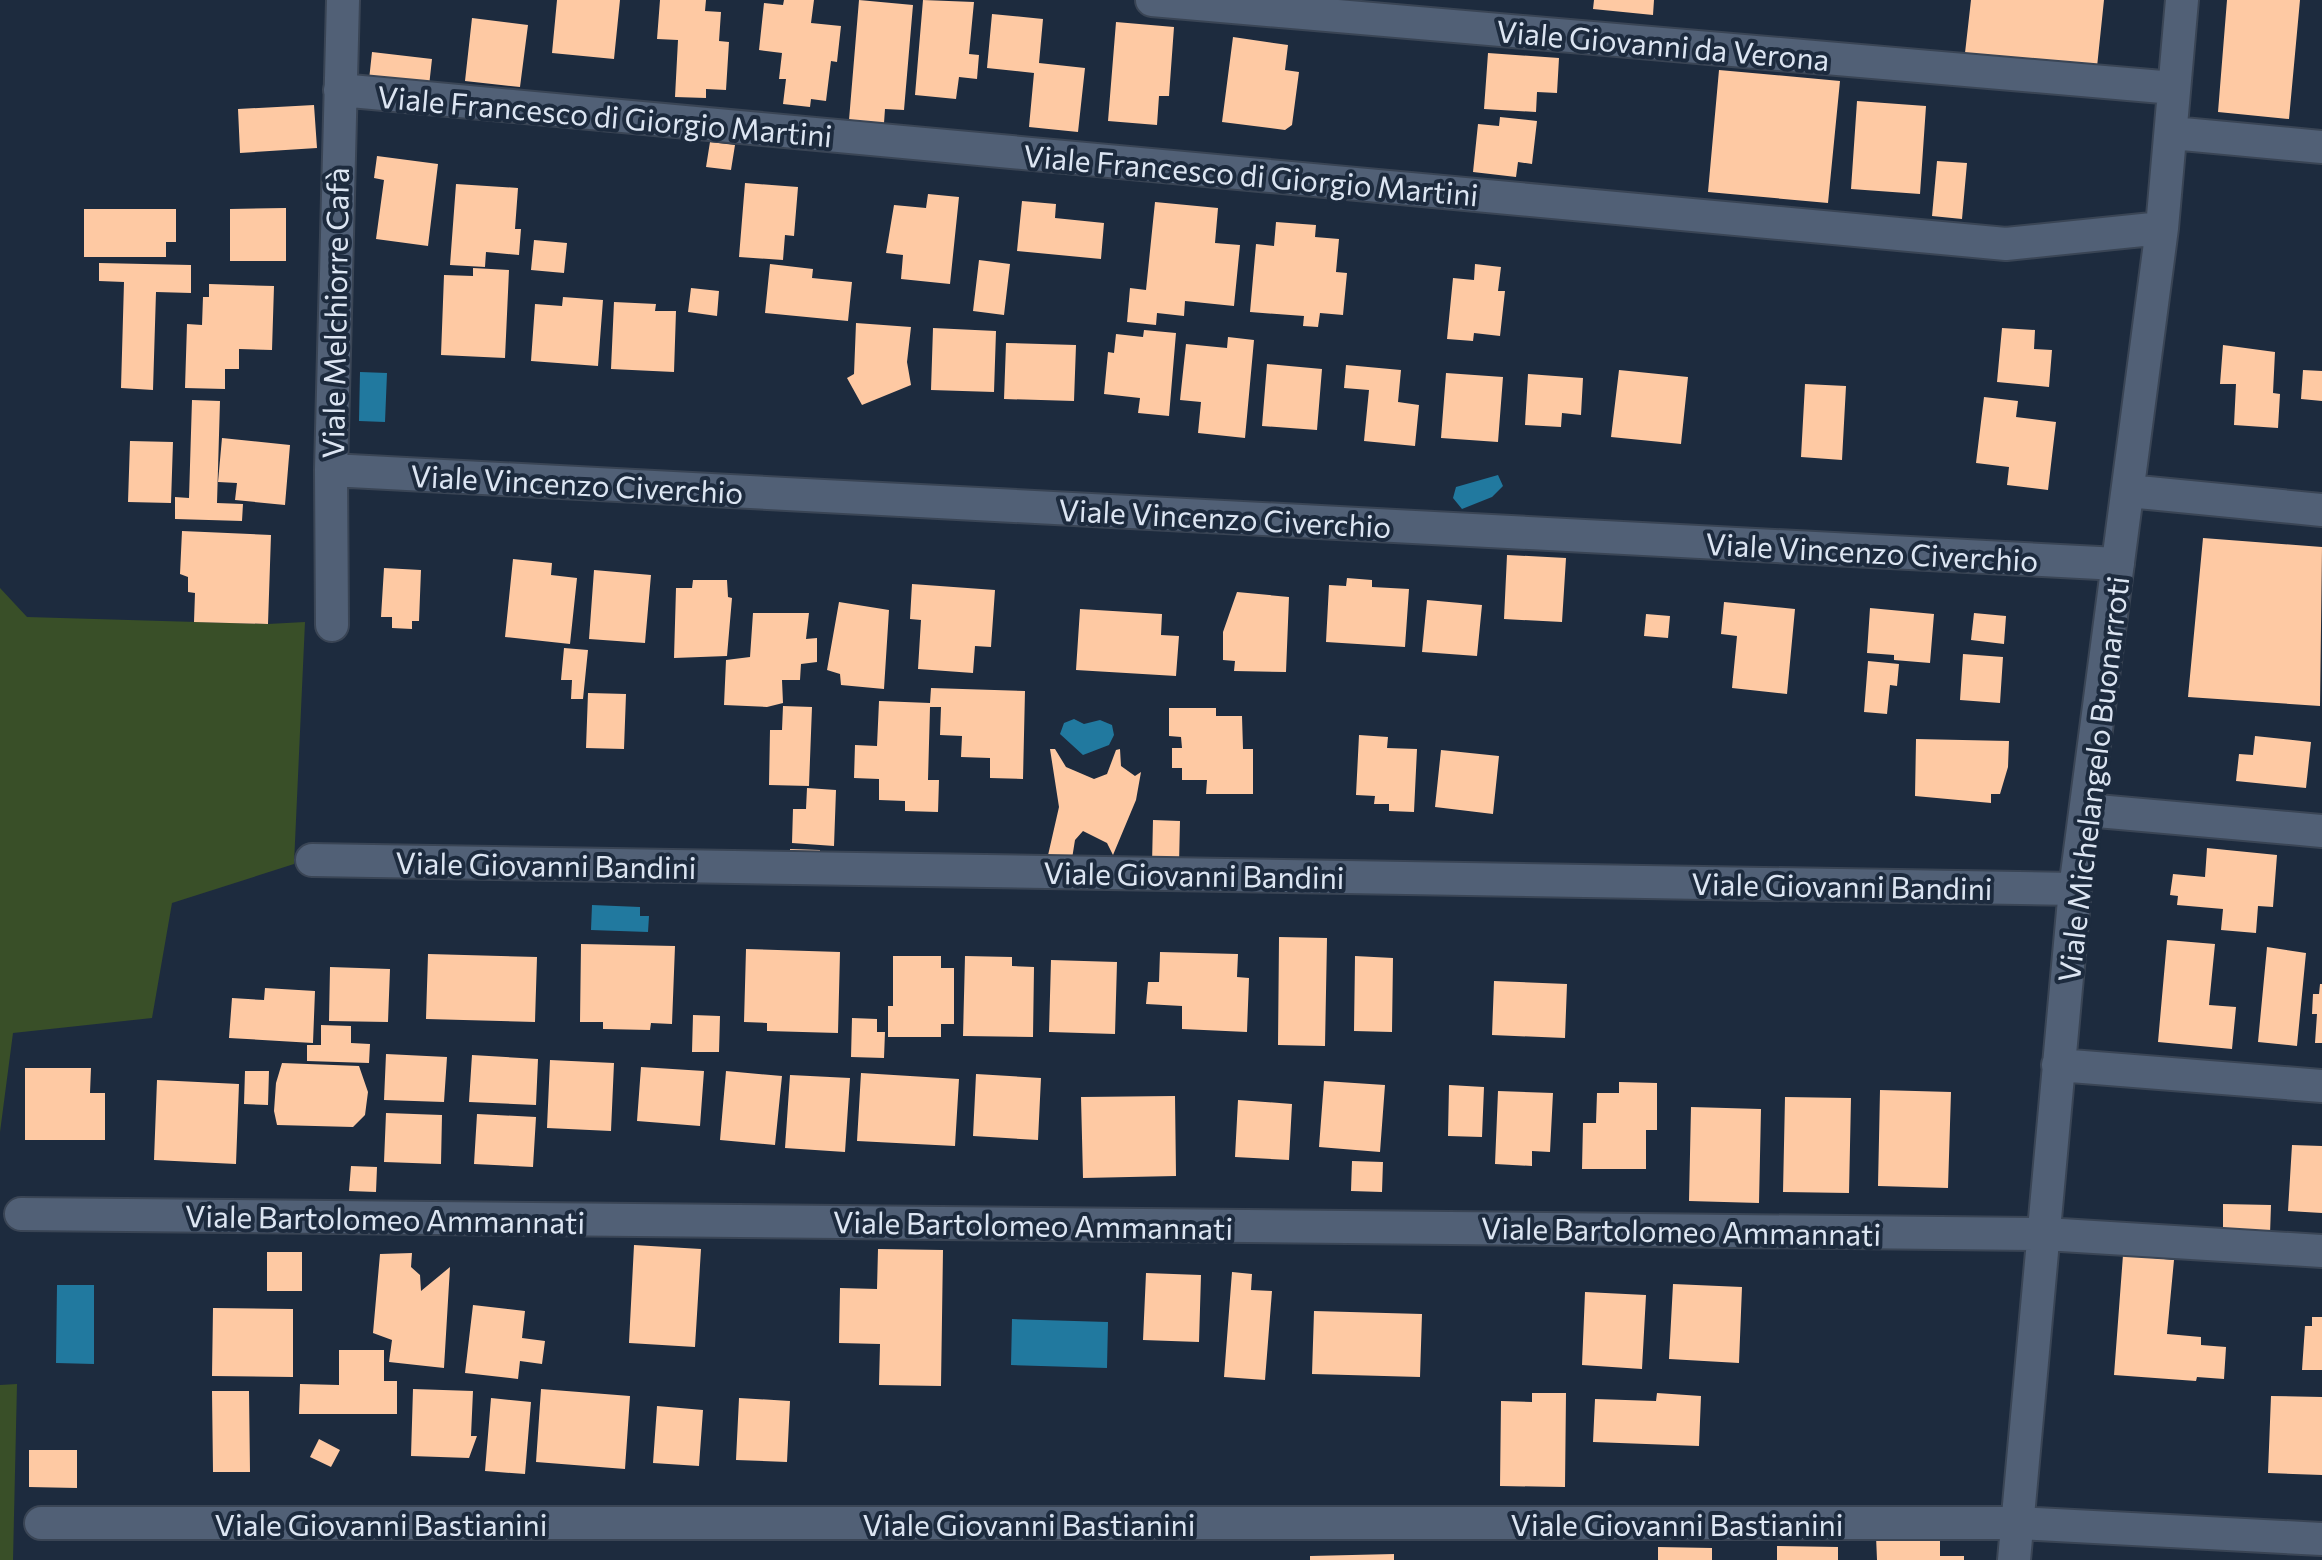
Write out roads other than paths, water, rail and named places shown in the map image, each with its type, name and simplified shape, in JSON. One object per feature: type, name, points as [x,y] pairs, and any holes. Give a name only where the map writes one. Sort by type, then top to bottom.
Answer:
[{"type":"street","name":"Viale Melchiorre Cafà","points":[[332,625],[331,470],[343,0]]},
{"type":"street","name":"Viale Giovanni da Verona","points":[[1152,0],[2174,88]]},
{"type":"street","name":"Viale Michelangelo Buonarroti","points":[[2014,1560],[2075,889],[2162,228],[2182,0]]},
{"type":"street","name":"Viale Francesco di Giorgio Martini","points":[[340,90],[2006,244],[2162,228]]},
{"type":"street","points":[[2172,133],[2322,147]]},
{"type":"street","name":"Viale Vincenzo Civerchio","points":[[331,470],[2118,564]]},
{"type":"street","points":[[2128,491],[2322,510]]},
{"type":"street","points":[[2086,810],[2322,831]]},
{"type":"street","name":"Viale Giovanni Bandini","points":[[312,860],[2075,889]]},
{"type":"street","points":[[2058,1065],[2322,1086]]},
{"type":"street","name":"Viale Bartolomeo Ammannati","points":[[21,1214],[2045,1234],[2322,1251]]},
{"type":"street","name":"Viale Giovanni Bastianini","points":[[41,1523],[2018,1523],[2322,1539]]},
{"type":"water","points":[[360,372],[387,373],[385,422],[359,421]]},
{"type":"water","points":[[1498,475],[1503,486],[1492,497],[1462,509],[1453,498],[1456,487]]},
{"type":"water","points":[[1074,719],[1084,724],[1100,720],[1112,725],[1114,735],[1109,745],[1083,755],[1060,734],[1064,723]]},
{"type":"water","points":[[592,905],[640,907],[640,916],[649,916],[648,932],[591,930]]},
{"type":"water","points":[[57,1285],[94,1285],[94,1364],[56,1363]]},
{"type":"water","points":[[1012,1319],[1108,1322],[1107,1368],[1011,1365]]}]
